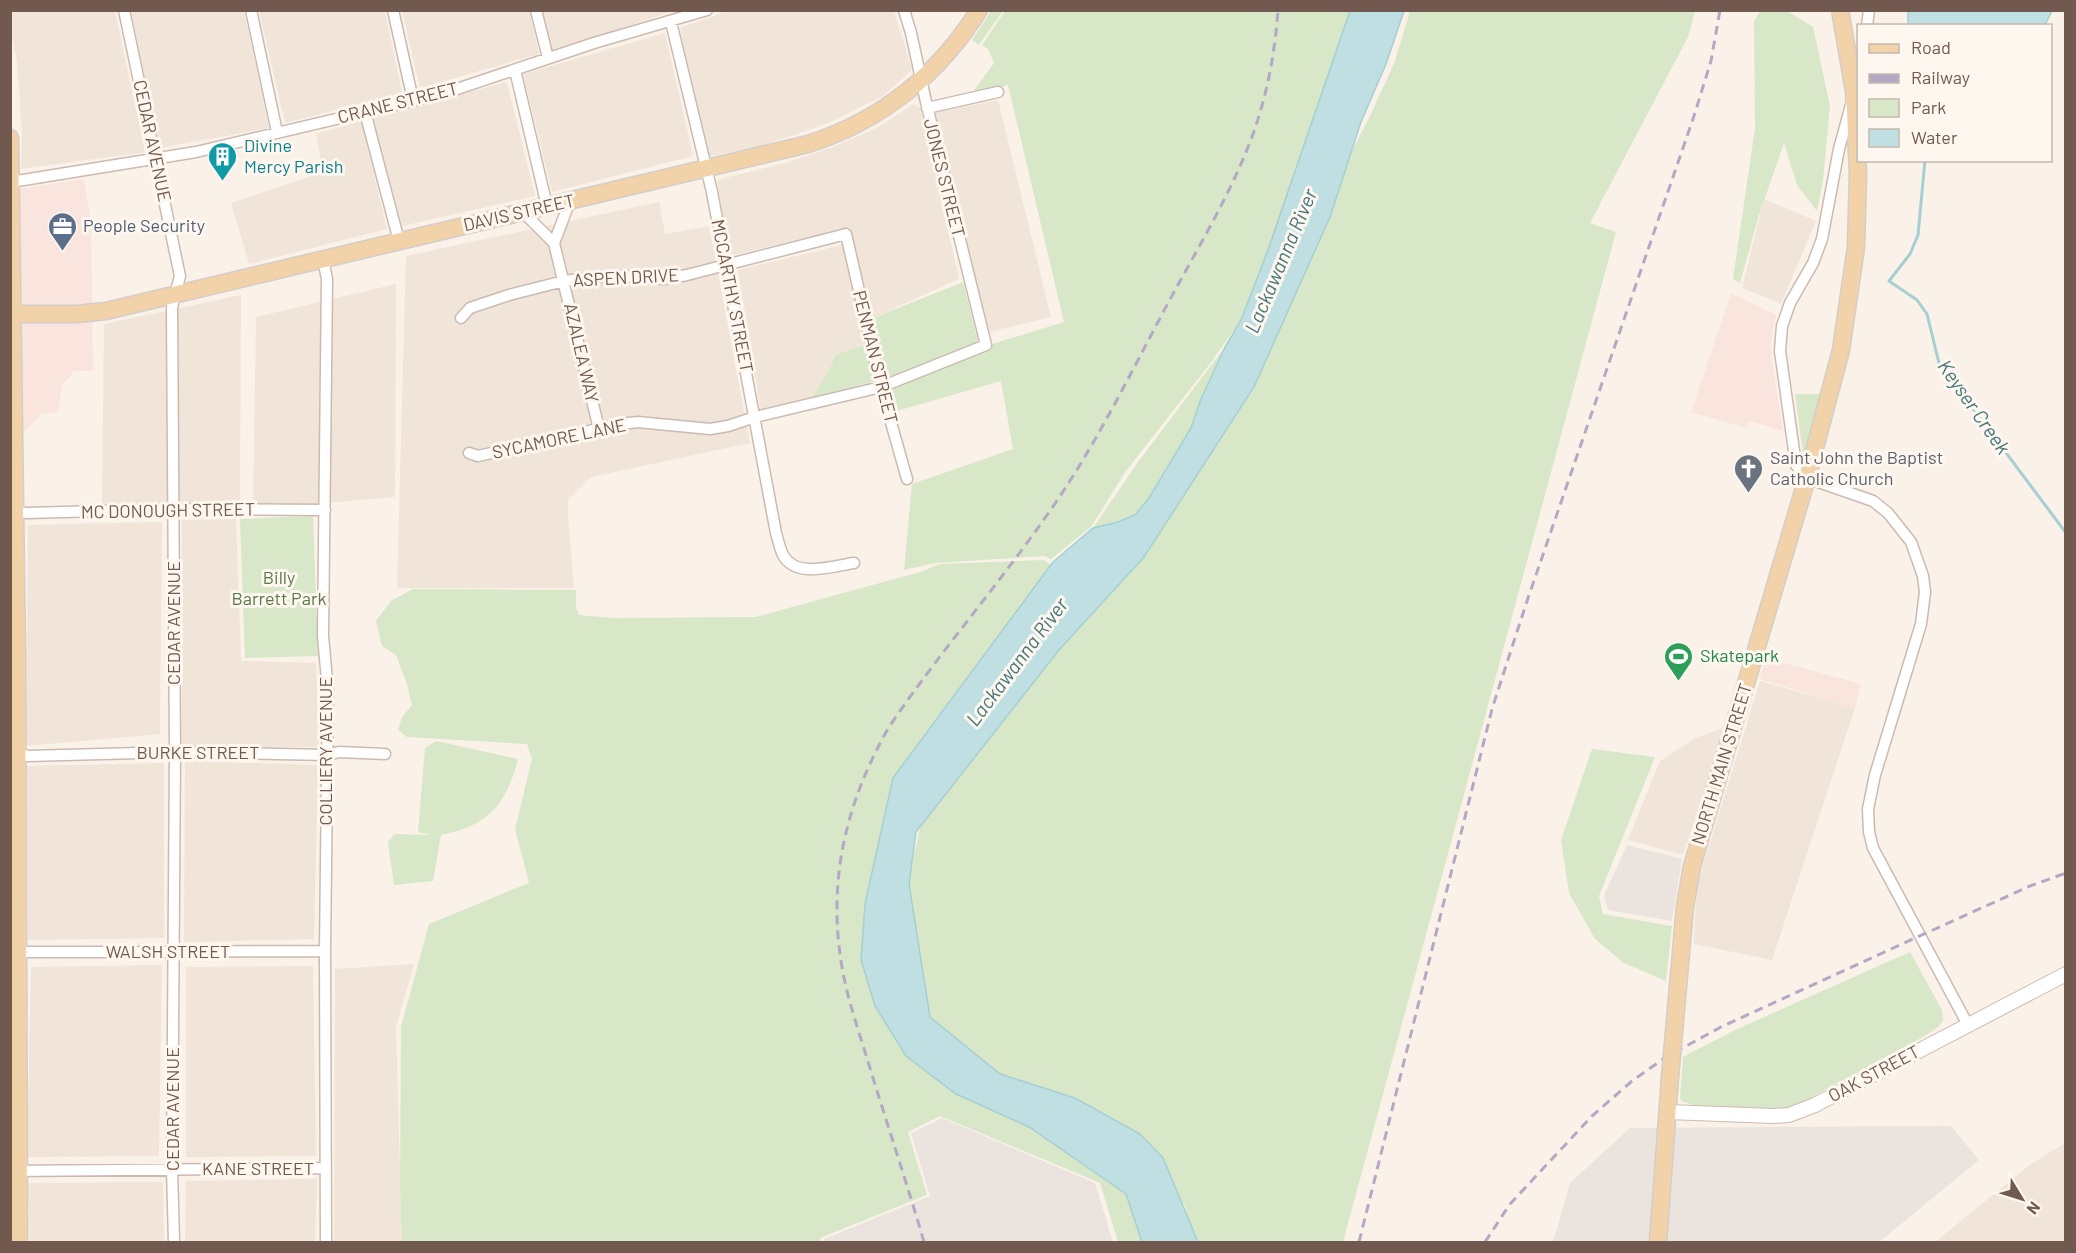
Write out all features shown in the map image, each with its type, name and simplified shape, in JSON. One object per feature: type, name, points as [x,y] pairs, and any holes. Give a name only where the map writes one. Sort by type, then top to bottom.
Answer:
[{"type":"main road","name":"DAVIS STREET","points":[[12,314],[96,312],[784,151],[832,136],[879,112],[922,80],[958,41],[979,10]]},
{"type":"main road","name":"NORTH MAIN STREET","points":[[1840,10],[1854,92],[1857,154]]},
{"type":"main road","points":[[10,138],[14,1171],[19,1242]]},
{"type":"main road","name":"NORTH MAIN STREET","points":[[1658,1242],[1685,906],[1692,866],[1841,351],[1856,247],[1857,162]]},
{"type":"street","name":"CEDAR AVENUE","points":[[124,10],[180,276],[172,307],[175,752],[172,1169],[174,1242]]},
{"type":"street","points":[[251,10],[277,132]]},
{"type":"street","points":[[393,10],[413,100]]},
{"type":"street","points":[[536,10],[548,58]]},
{"type":"street","name":"CRANE STREET","points":[[11,182],[196,152],[442,94],[594,43],[707,10]]},
{"type":"street","name":"JONES STREET","points":[[881,387],[986,345],[904,10]]},
{"type":"street","name":"MCCARTHY STREET","points":[[671,22],[707,169],[776,533],[783,555],[795,567],[806,570],[854,563]]},
{"type":"street","points":[[515,70],[547,206]]},
{"type":"street","points":[[1857,77],[1839,149],[1822,239],[1813,263],[1790,303],[1782,326],[1782,370],[1796,465],[1806,478],[1873,501],[1888,513],[1911,542],[1923,576],[1925,592],[1921,624],[1875,775],[1868,809],[1869,832],[1878,858],[1968,1025]]},
{"type":"street","points":[[927,108],[998,92]]},
{"type":"street","points":[[365,112],[399,241]]},
{"type":"street","points":[[523,212],[554,243],[570,201]]},
{"type":"street","name":"ASPEN DRIVE","points":[[461,318],[470,308],[564,281],[625,276],[663,279],[846,234]]},
{"type":"street","name":"PENMAN STREET","points":[[846,234],[881,387],[907,479]]},
{"type":"street","name":"AZALEA WAY","points":[[554,243],[598,429]]},
{"type":"street","name":"COLLIERY AVENUE","points":[[323,259],[327,279],[323,636],[328,691],[325,951],[326,1242]]},
{"type":"street","points":[[755,417],[881,387]]},
{"type":"street","name":"SYCAMORE LANE","points":[[469,453],[478,456],[638,422],[710,429],[755,417]]},
{"type":"street","name":"MC DONOUGH STREET","points":[[13,511],[325,510]]},
{"type":"street","name":"BURKE STREET","points":[[14,753],[28,756],[175,752],[385,754]]},
{"type":"street","name":"WALSH STREET","points":[[14,952],[325,951]]},
{"type":"street","name":"OAK STREET","points":[[1668,1112],[1789,1115],[1815,1105],[2066,974]]},
{"type":"street","name":"KANE STREET","points":[[14,1171],[326,1168]]},
{"type":"shaded area","points":[[541,10],[672,11],[550,53]]},
{"type":"shaded area","points":[[10,11],[115,11],[145,152],[21,169],[22,133],[17,61],[11,33]]},
{"type":"shaded area","points":[[131,11],[244,11],[269,128],[160,148]]},
{"type":"shaded area","points":[[259,11],[385,11],[402,93],[285,123]]},
{"type":"shaded area","points":[[402,11],[530,11],[539,54],[420,88]]},
{"type":"shaded area","points":[[727,11],[894,11],[912,70],[883,96],[826,124],[761,146],[707,157],[680,28]]},
{"type":"shaded area","points":[[665,33],[693,156],[552,192],[523,74]]},
{"type":"shaded area","points":[[507,82],[535,196],[402,226],[373,118]]},
{"type":"shaded area","points":[[998,100],[1051,317],[989,332],[934,113]]},
{"type":"shaded area","points":[[914,104],[921,109],[959,279],[873,318],[849,227],[730,256],[717,180],[785,163],[830,148],[875,129]]},
{"type":"shaded area","points":[[361,121],[387,229],[249,264],[231,203],[323,172],[316,134]]},
{"type":"shaded area","points":[[84,179],[91,222],[93,371],[74,371],[62,386],[58,412],[41,414],[24,433],[11,433],[11,190]]},
{"type":"shaded area","points":[[1764,199],[1816,221],[1781,304],[1742,288]]},
{"type":"shaded area","points":[[659,202],[665,234],[709,226],[750,443],[591,477],[568,500],[574,588],[397,588],[406,256]]},
{"type":"shaded area","points":[[842,245],[865,344],[835,355],[812,398],[761,411],[738,270]]},
{"type":"shaded area","points":[[396,284],[395,497],[253,509],[256,317]]},
{"type":"shaded area","points":[[1731,293],[1776,315],[1771,355],[1783,431],[1750,421],[1747,428],[1691,412]]},
{"type":"shaded area","points":[[241,295],[240,503],[102,504],[104,324]]},
{"type":"shaded area","points":[[236,519],[241,661],[316,663],[319,747],[182,747],[182,520]]},
{"type":"shaded area","points":[[162,522],[160,734],[26,746],[28,525]]},
{"type":"shaded area","points":[[1766,658],[1861,684],[1855,708],[1760,679]]},
{"type":"shaded area","points":[[1760,681],[1855,708],[1772,960],[1694,944],[1696,888]]},
{"type":"shaded area","points":[[1726,726],[1683,855],[1628,840],[1660,761],[1694,739]]},
{"type":"shaded area","points":[[185,761],[318,765],[314,939],[184,942]]},
{"type":"shaded area","points":[[164,763],[164,938],[28,940],[27,766]]},
{"type":"shaded area","points":[[1627,845],[1682,859],[1672,921],[1608,910],[1604,896]]},
{"type":"shaded area","points":[[414,964],[396,1027],[402,1242],[334,1242],[335,969]]},
{"type":"shaded area","points":[[162,965],[159,1156],[27,1157],[31,967]]},
{"type":"shaded area","points":[[313,966],[316,1156],[186,1157],[186,967]]},
{"type":"shaded area","points":[[942,1118],[1095,1183],[1113,1242],[824,1242],[824,1239],[930,1196],[911,1133]]},
{"type":"shaded area","points":[[1951,1126],[1979,1160],[1879,1242],[1553,1242],[1570,1183],[1630,1128]]},
{"type":"shaded area","points":[[2065,1143],[2065,1242],[1935,1242],[2031,1164]]},
{"type":"shaded area","points":[[317,1179],[315,1242],[185,1242],[186,1181]]},
{"type":"shaded area","points":[[163,1182],[164,1242],[30,1242],[28,1183]]},
{"type":"green space","points":[[1761,10],[1787,11],[1813,27],[1830,106],[1823,181],[1817,211],[1797,185],[1784,143],[1759,215],[1740,283],[1733,279],[1755,128],[1754,21]]},
{"type":"green space","points":[[991,11],[1003,11],[979,45],[972,40]]},
{"type":"green space","points":[[1005,11],[1350,11],[1265,261],[1241,320],[1209,365],[1126,471],[1091,527],[1051,559],[1045,556],[936,563],[904,570],[912,484],[1013,449],[1001,381],[897,411],[886,378],[812,398],[835,355],[877,340],[873,318],[963,282],[981,353],[992,344],[1064,322],[1008,85],[970,96],[994,63],[988,49],[982,45]]},
{"type":"green space","points":[[1410,11],[1695,11],[1688,37],[1590,223],[1616,232],[1343,1242],[1191,1242],[1185,1206],[1122,1143],[991,1079],[922,1019],[906,890],[921,824],[1072,621],[1278,293],[1368,120],[1394,64]]},
{"type":"green space","points":[[1225,347],[1201,399],[1191,428],[1149,498],[1135,515],[1093,528],[1138,462]]},
{"type":"green space","points":[[1795,394],[1823,394],[1805,458],[1803,454]]},
{"type":"green space","name":"Billy Barrett Park","points":[[313,516],[318,656],[245,658],[240,519]]},
{"type":"green space","points":[[1044,560],[1053,566],[893,778],[865,904],[861,960],[956,1094],[1029,1127],[1126,1194],[1142,1242],[1118,1242],[1100,1183],[940,1116],[908,1132],[927,1195],[820,1238],[821,1242],[402,1242],[401,1027],[429,924],[529,883],[515,829],[532,759],[527,744],[407,737],[398,730],[402,717],[412,705],[396,655],[382,646],[376,621],[391,601],[413,589],[576,590],[576,608],[579,615],[612,618],[756,617],[920,572],[940,564]]},
{"type":"green space","points":[[436,741],[518,759],[508,789],[493,811],[471,826],[441,835],[433,881],[394,885],[388,842],[394,834],[432,835],[418,832],[425,748]]},
{"type":"green space","points":[[1592,749],[1655,757],[1599,896],[1603,914],[1672,926],[1666,981],[1624,963],[1595,939],[1569,893],[1561,840]]},
{"type":"green space","points":[[1910,952],[1942,1010],[1943,1021],[1923,1037],[1801,1103],[1780,1109],[1694,1105],[1680,1099],[1683,1057],[1735,1030]]},
{"type":"water","points":[[1908,10],[2052,11],[2046,24],[1908,24]]},
{"type":"water","name":"Lackawanna River","points":[[1350,11],[1404,11],[1386,64],[1361,122],[1330,217],[1254,387],[1144,557],[1059,650],[916,832],[909,884],[930,1017],[1000,1074],[1075,1098],[1140,1134],[1163,1158],[1198,1242],[1142,1242],[1126,1194],[1029,1127],[956,1094],[906,1056],[875,1006],[861,960],[865,904],[893,778],[1053,562],[1093,528],[1135,515],[1149,498],[1191,428],[1201,399],[1225,347],[1241,320],[1268,250]]},
{"type":"waterway","name":"Keyser Creek","points":[[1925,162],[1918,235],[1910,254],[1889,281],[1917,300],[1927,314],[1939,363],[2066,533]]},
{"type":"railway","points":[[924,1242],[852,1011],[842,967],[837,904],[839,873],[851,813],[861,784],[889,727],[1014,561],[1087,454],[1216,214],[1236,175],[1258,119],[1270,74],[1278,10]]},
{"type":"railway","points":[[1359,1242],[1492,709],[1694,116],[1711,61],[1720,10]]},
{"type":"railway","points":[[1485,1242],[1510,1204],[1592,1116],[1632,1081],[1666,1057],[1721,1027],[2030,886],[2066,873]]},
{"type":"place","name":"Divine Mercy Parish","points":[[223,182]]},
{"type":"place","name":"People Security","points":[[62,252]]},
{"type":"place","name":"Saint John the Baptist Catholic Church","points":[[1749,494]]},
{"type":"place","name":"Skatepark","points":[[1679,682]]}]
